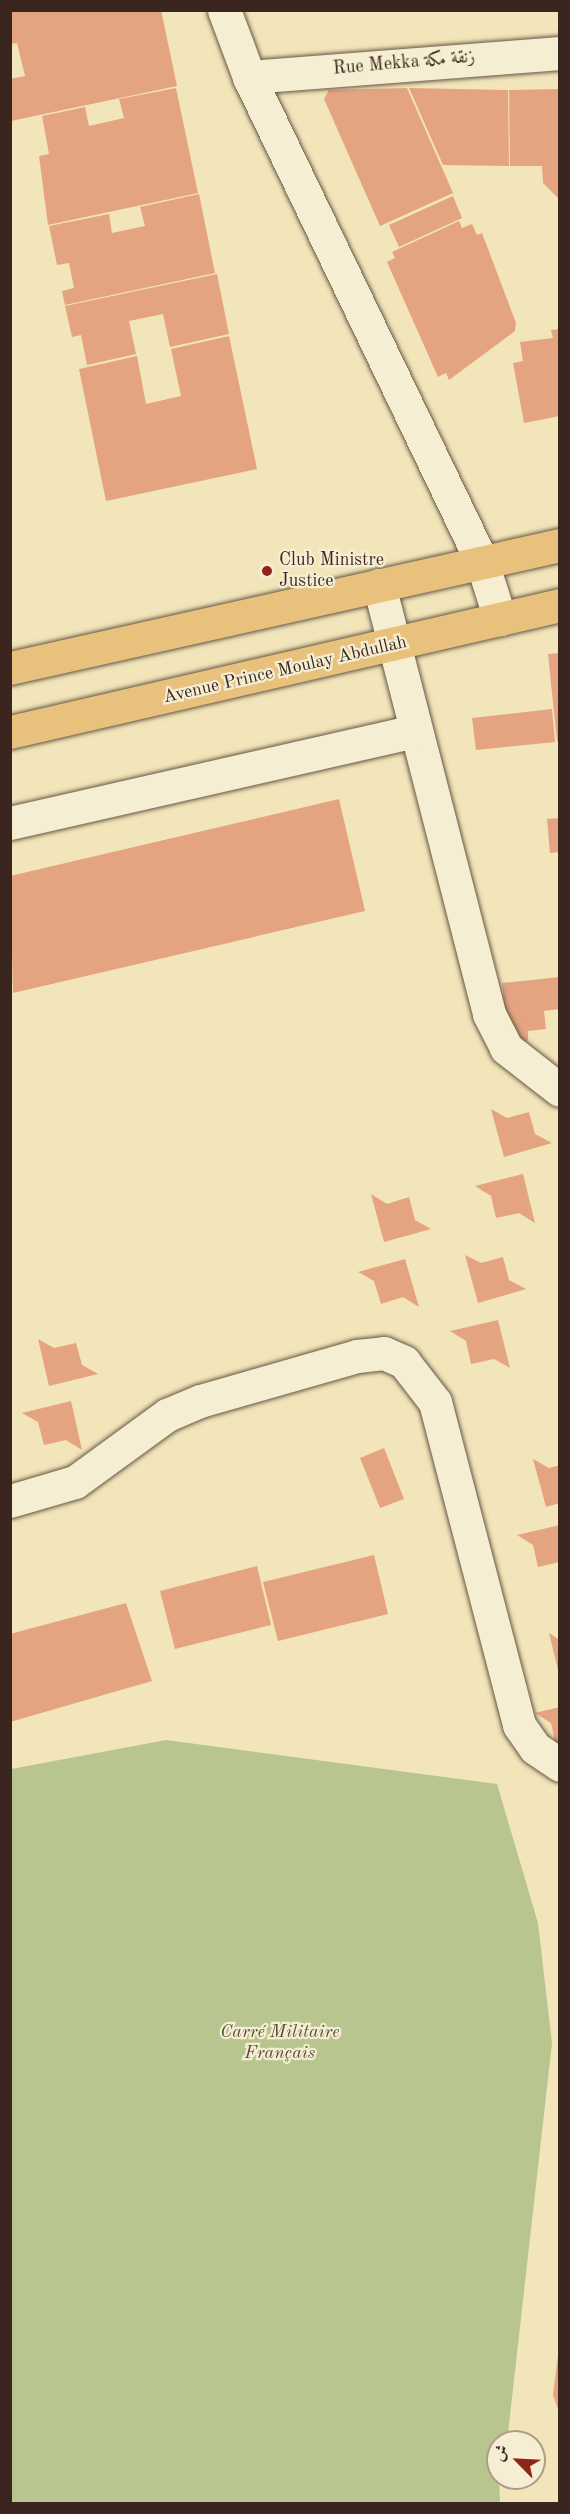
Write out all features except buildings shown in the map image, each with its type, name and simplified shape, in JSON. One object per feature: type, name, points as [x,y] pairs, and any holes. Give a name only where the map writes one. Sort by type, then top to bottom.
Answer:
[{"type":"main road","points":[[10,668],[560,545]]},
{"type":"main road","name":"Avenue Prince Moulay Abdullah","points":[[10,732],[393,646],[560,605]]},
{"type":"street","points":[[224,10],[249,77],[482,562],[500,619]]},
{"type":"street","name":"Rue Mekka زنقة مكة","points":[[249,77],[560,53]]},
{"type":"street","points":[[379,585],[414,731],[489,1014],[506,1048],[560,1089]]},
{"type":"street","points":[[10,823],[414,731]]},
{"type":"street","points":[[10,1500],[75,1482],[166,1414],[200,1401],[357,1356],[384,1353],[404,1362],[435,1402],[519,1725],[535,1748],[560,1765]]},
{"type":"green space","name":"Carré Militaire Français","points":[[166,1740],[497,1784],[538,1923],[552,2043],[508,2430],[486,2430],[486,2490],[500,2490],[500,2503],[11,2503],[11,1769]]},
{"type":"place","name":"Club Ministre Justice","points":[[267,571]]}]
